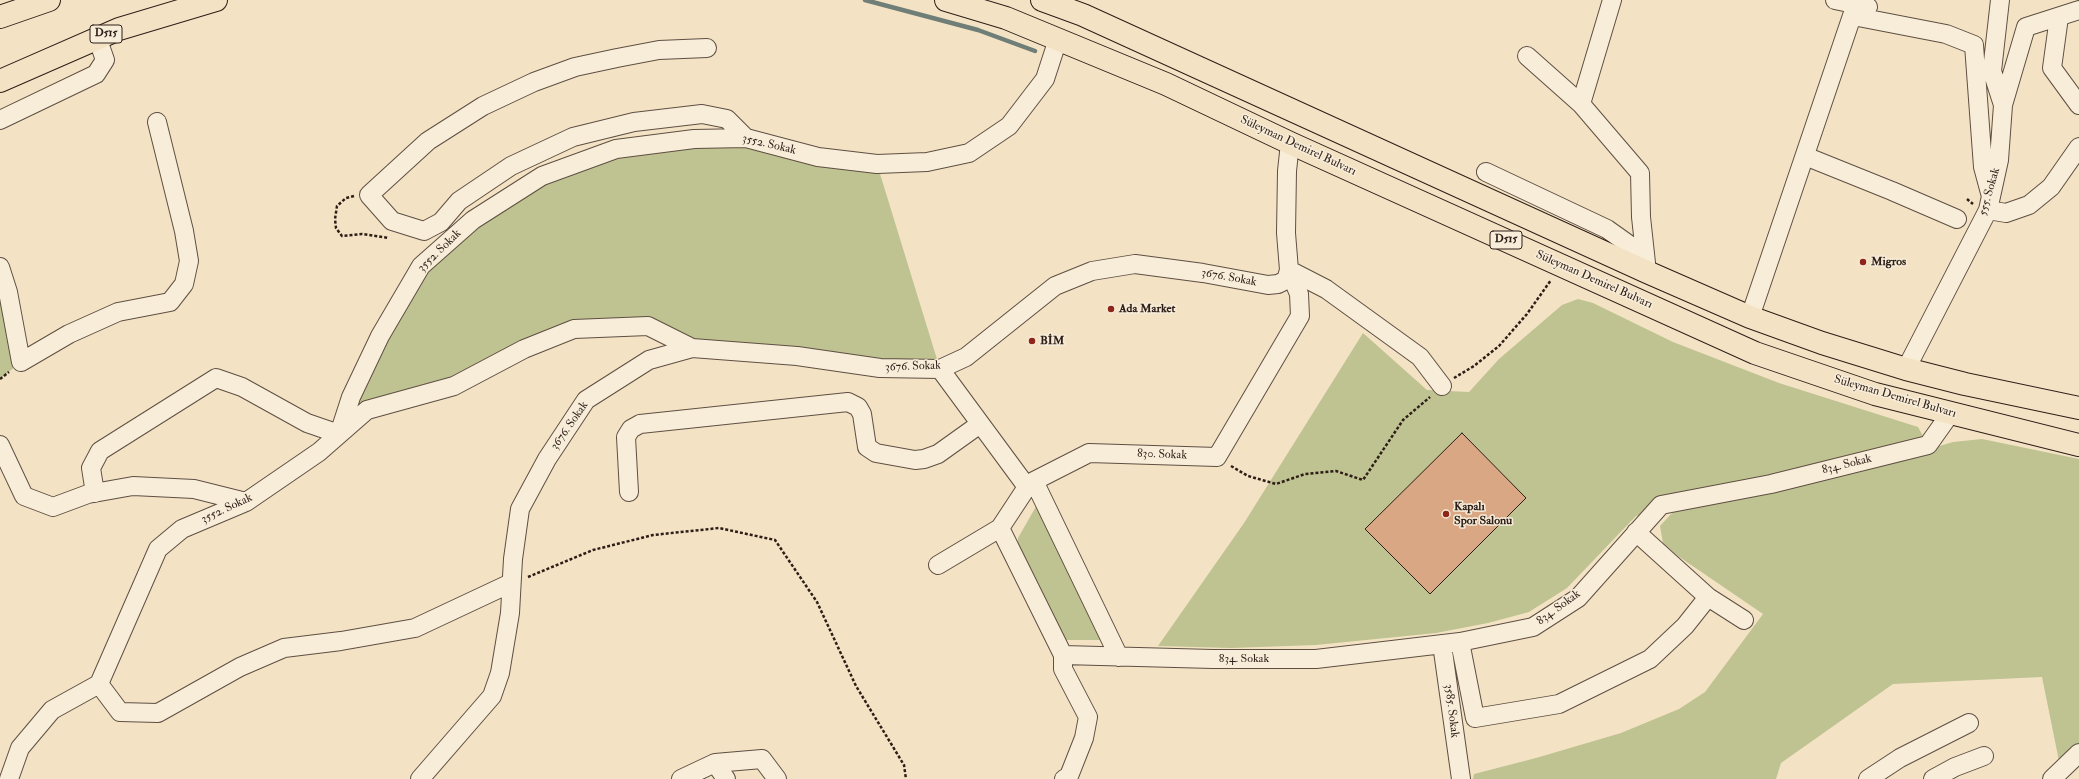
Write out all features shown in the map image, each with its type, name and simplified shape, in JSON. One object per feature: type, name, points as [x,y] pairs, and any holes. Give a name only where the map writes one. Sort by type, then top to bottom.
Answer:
[{"type":"highway","points":[[0,17],[49,0]]},
{"type":"highway","name":"D515","points":[[0,81],[97,38],[216,0]]},
{"type":"highway","name":"Süleyman Demirel Bulvarı","points":[[946,0],[1006,18],[1166,84],[1290,143],[1755,353],[1874,394],[2079,445]]},
{"type":"highway","name":"D515","points":[[1042,0],[1083,15],[1646,264],[1750,317],[1822,343],[1906,369],[1965,384],[2079,408]]},
{"type":"street","points":[[1581,104],[1612,0]]},
{"type":"street","points":[[1835,0],[1855,10],[1946,34],[1974,45],[1983,167],[1989,203],[2006,213],[2029,205],[2051,187],[2079,147]]},
{"type":"street","name":"555. Sokak","points":[[1906,369],[1989,203],[1999,160],[2003,105],[1992,71],[2000,0]]},
{"type":"street","points":[[1855,10],[1946,23]]},
{"type":"street","points":[[1750,317],[1855,10]]},
{"type":"street","points":[[2003,105],[2026,27],[2079,10]]},
{"type":"street","points":[[2059,17],[2052,68],[2079,105]]},
{"type":"street","points":[[0,134],[7,116],[96,74],[105,60],[97,38]]},
{"type":"street","name":"3552. Sokak","points":[[99,684],[158,549],[182,529],[246,502],[319,452],[339,434],[351,397],[377,343],[421,266],[473,220],[542,176],[616,149],[694,139],[746,138],[818,157],[877,164],[927,162],[968,153],[1009,126],[1045,79],[1058,39]]},
{"type":"street","points":[[707,48],[659,50],[575,66],[534,82],[483,106],[428,141],[370,195],[392,221],[424,231],[441,222],[459,201],[511,166],[573,136],[634,122],[702,114],[727,119],[746,138]]},
{"type":"street","points":[[1527,56],[1581,104],[1640,173],[1646,264]]},
{"type":"street","points":[[0,267],[8,292],[21,362],[69,334],[118,312],[170,302],[184,284],[189,261],[184,231],[157,122]]},
{"type":"street","points":[[1217,457],[1300,316],[1299,294],[1289,270],[1286,233],[1287,171],[1290,143]]},
{"type":"street","points":[[1805,156],[1957,219]]},
{"type":"street","points":[[1486,172],[1607,229],[1646,264]]},
{"type":"street","name":"3676. Sokak","points":[[420,779],[492,696],[502,666],[510,613],[511,583],[520,509],[551,452],[586,400],[649,360],[692,348],[797,356],[880,368],[940,369],[966,357],[1054,286],[1092,271],[1136,264],[1203,273],[1268,285],[1286,280],[1289,270]]},
{"type":"street","points":[[1289,270],[1326,289],[1420,357],[1442,386]]},
{"type":"street","points":[[95,493],[91,468],[100,451],[216,378],[242,387],[307,424],[339,434],[367,410],[454,386],[524,349],[574,329],[648,326],[692,348]]},
{"type":"street","points":[[662,356],[663,334]]},
{"type":"street","points":[[940,369],[980,424],[1030,484],[1119,657]]},
{"type":"street","points":[[629,492],[626,437],[631,429],[640,424],[848,402],[858,407],[862,414],[867,447],[876,453],[915,460],[924,459],[938,454],[980,424]]},
{"type":"street","name":"834. Sokak","points":[[1062,655],[1316,659],[1460,642],[1533,627],[1578,598],[1661,505],[1771,484],[1928,446],[1950,414]]},
{"type":"street","points":[[0,445],[24,496],[53,507],[95,493],[133,486],[194,490],[246,502]]},
{"type":"street","name":"830. Sokak","points":[[938,565],[1000,528],[1030,484],[1088,453],[1217,457]]},
{"type":"street","points":[[1000,528],[1062,655],[1063,669],[1088,717],[1084,738],[1069,776],[1064,779]]},
{"type":"street","points":[[1636,532],[1708,597],[1744,620]]},
{"type":"street","points":[[9,779],[20,748],[52,710],[99,684],[120,712],[158,714],[240,667],[284,648],[341,641],[415,628],[511,583]]},
{"type":"street","points":[[1460,642],[1475,718],[1559,704],[1650,659],[1685,626],[1708,597]]},
{"type":"street","name":"3585. Sokak","points":[[1442,644],[1461,779]]},
{"type":"street","points":[[1868,779],[1900,758],[1969,723]]},
{"type":"street","points":[[2052,779],[2079,753]]},
{"type":"street","points":[[1933,779],[1955,767],[1984,756]]},
{"type":"street","points":[[681,779],[715,763],[762,759],[777,779]]},
{"type":"street","points":[[715,763],[726,779]]},
{"type":"path","points":[[1217,457],[1248,476],[1276,484],[1305,474],[1336,471],[1363,480],[1403,420],[1442,386],[1474,366],[1498,346],[1528,314],[1554,275]]},
{"type":"path","points":[[511,583],[550,570],[593,550],[653,535],[719,528],[775,540],[817,602],[856,686],[904,765],[906,779]]},
{"type":"green space","points":[[694,139],[877,164],[940,369],[710,349],[648,326],[574,329],[454,386],[367,410],[339,434],[421,266],[542,176]]},
{"type":"green space","points":[[0,267],[21,362],[0,379]]},
{"type":"green space","points":[[1578,299],[1593,303],[1673,342],[1779,383],[1918,427],[1928,445],[1636,516],[1567,588],[1529,612],[1488,623],[1436,633],[1316,645],[1231,648],[1158,646],[1244,523],[1363,333],[1427,390],[1469,392],[1499,359],[1562,305]]},
{"type":"green space","points":[[1982,439],[2079,459],[2079,743],[2059,761],[2042,677],[1893,684],[1781,763],[1776,779],[1473,779],[1474,774],[1536,758],[1621,733],[1679,709],[1705,692],[1763,614],[1678,556],[1663,543],[1660,526],[1671,514],[1686,506],[1867,468],[1953,442]]},
{"type":"green space","points":[[1038,503],[1104,640],[1063,640],[1017,549],[1018,538]]},
{"type":"building","name":"Kapalı Spor Salonu","points":[[1462,433],[1526,498],[1430,594],[1365,529]]},
{"type":"waterway","points":[[865,0],[978,30],[1035,51]]},
{"type":"place","name":"Migros","points":[[1863,262]]},
{"type":"place","name":"Ada Market","points":[[1111,309]]},
{"type":"place","name":"BİM","points":[[1032,341]]},
{"type":"place","name":"Kapalı Spor Salonu","points":[[1446,514]]}]
